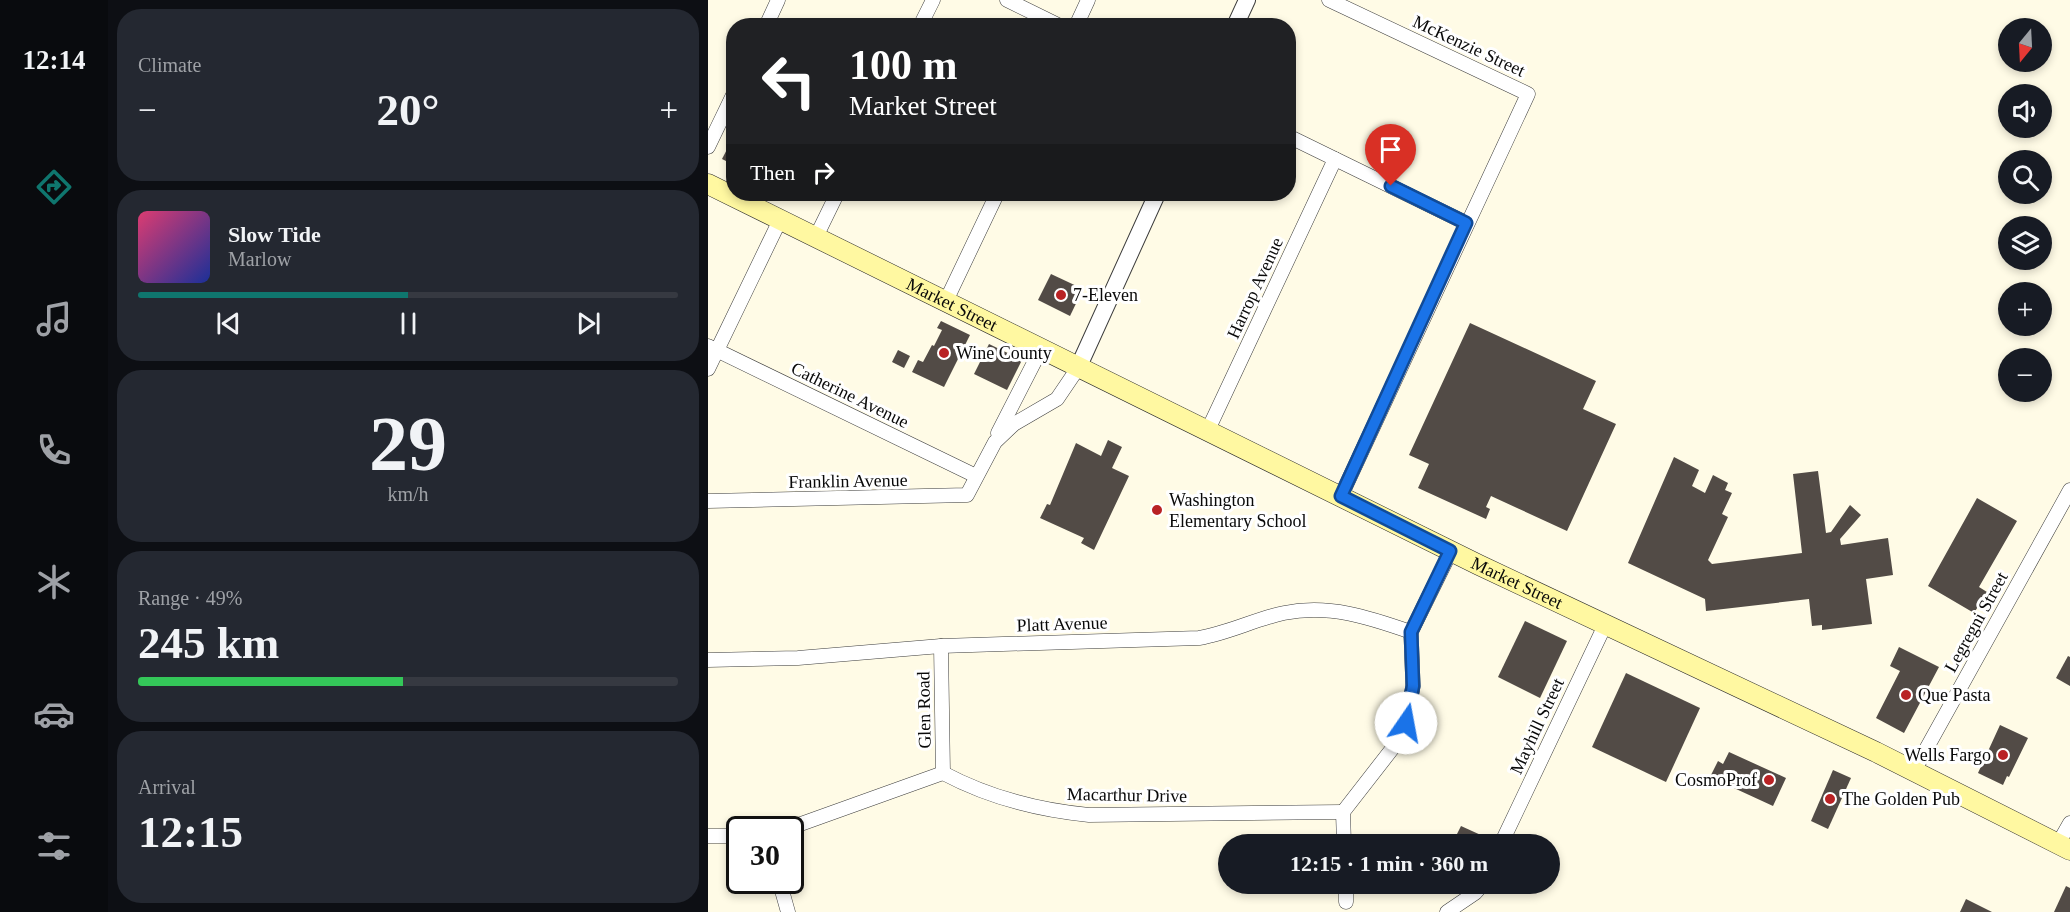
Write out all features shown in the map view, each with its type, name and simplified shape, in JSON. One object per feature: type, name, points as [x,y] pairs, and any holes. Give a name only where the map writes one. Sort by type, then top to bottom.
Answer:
[{"type":"main road","name":"Market Street","points":[[708,184],[726,193]]},
{"type":"main road","name":"Market Street","points":[[742,201],[1450,551],[1914,771],[2064,847]]},
{"type":"street","points":[[770,18],[778,0]]},
{"type":"street","points":[[924,18],[933,0]]},
{"type":"street","points":[[1007,0],[1044,18]]},
{"type":"street","points":[[1080,18],[1088,0]]},
{"type":"street","points":[[1239,18],[1247,0]]},
{"type":"street","name":"McKenzie Street","points":[[1329,0],[1528,94],[1466,223]]},
{"type":"street","points":[[708,147],[726,110]]},
{"type":"street","points":[[1296,140],[1466,223],[1341,496]]},
{"type":"street","name":"Harrop Avenue","points":[[1207,432],[1335,159]]},
{"type":"street","points":[[816,237],[834,201]]},
{"type":"street","points":[[946,301],[994,201]]},
{"type":"street","points":[[991,447],[1014,424],[1057,399],[1078,368],[1154,201]]},
{"type":"street","points":[[708,369],[712,348],[780,220]]},
{"type":"street","name":"Catherine Avenue","points":[[712,348],[976,476]]},
{"type":"street","points":[[976,476],[1041,349]]},
{"type":"street","name":"Franklin Avenue","points":[[708,501],[967,495],[976,476]]},
{"type":"street","name":"Legregni Street","points":[[1914,771],[2070,490]]},
{"type":"street","points":[[1344,834],[1343,812],[1399,740],[1406,723],[1413,686],[1411,632],[1450,551]]},
{"type":"street","name":"Platt Avenue","points":[[708,660],[798,658],[940,646],[1199,638],[1222,634],[1283,614],[1307,610],[1356,614],[1411,632]]},
{"type":"street","name":"Mayhill Street","points":[[1506,834],[1606,623]]},
{"type":"street","name":"Glen Road","points":[[940,646],[943,773]]},
{"type":"street","points":[[804,823],[943,773]]},
{"type":"street","name":"Macarthur Drive","points":[[943,773],[986,793],[1023,806],[1089,815],[1343,812]]},
{"type":"street","points":[[2064,847],[2070,823]]},
{"type":"street","points":[[708,836],[726,836]]},
{"type":"street","points":[[783,894],[788,912]]},
{"type":"street","points":[[1346,894],[1346,902]]},
{"type":"street","points":[[1447,912],[1474,894]]},
{"type":"building","name":"7-Eleven","points":[[1051,274],[1083,289],[1070,316],[1038,300]]},
{"type":"building","name":"Wine County","points":[[941,321],[970,335],[944,387],[912,372],[918,360],[923,362],[932,345],[934,346],[942,330],[937,328]]},
{"type":"building","points":[[1470,323],[1596,381],[1583,409],[1616,424],[1567,531],[1491,496],[1486,507],[1490,509],[1486,519],[1418,488],[1429,464],[1409,455]]},
{"type":"building","points":[[989,344],[1022,360],[1007,390],[974,374]]},
{"type":"building","points":[[898,350],[910,356],[904,368],[892,362]]},
{"type":"building","points":[[1108,440],[1122,447],[1112,468],[1129,476],[1094,550],[1081,543],[1084,538],[1040,518],[1047,504],[1050,505],[1076,443],[1101,456]]},
{"type":"building","points":[[1674,457],[1699,470],[1692,486],[1705,493],[1713,475],[1728,483],[1725,490],[1732,493],[1722,514],[1728,517],[1708,560],[1712,564],[1802,553],[1793,474],[1818,471],[1826,533],[1831,532],[1850,505],[1861,515],[1840,539],[1841,545],[1888,538],[1893,575],[1866,579],[1872,624],[1822,630],[1822,625],[1812,626],[1809,599],[1706,611],[1705,599],[1628,563]]},
{"type":"building","points":[[1977,498],[2017,521],[1979,587],[1987,592],[1974,613],[1928,586]]},
{"type":"building","points":[[1525,621],[1567,641],[1540,698],[1498,677]]},
{"type":"building","name":"Que Pasta","points":[[1899,647],[1939,667],[1904,733],[1876,718],[1900,671],[1890,666]]},
{"type":"building","points":[[2068,656],[2070,657],[2070,686],[2056,678]]},
{"type":"building","points":[[1626,673],[1700,708],[1666,782],[1592,747]]},
{"type":"building","name":"Wells Fargo","points":[[2000,725],[2028,738],[2003,785],[1978,773]]},
{"type":"building","points":[[1729,752],[1786,778],[1773,806],[1710,777],[1718,761],[1723,764]]},
{"type":"building","name":"The Golden Pub","points":[[1833,770],[1851,778],[1828,829],[1811,821]]},
{"type":"building","points":[[1461,826],[1479,834],[1457,834]]},
{"type":"building","points":[[2066,886],[2070,888],[2070,912],[2054,912]]},
{"type":"building","points":[[1966,899],[1992,912],[1960,912]]},
{"type":"place","name":"7-Eleven","points":[[1061,295]]},
{"type":"place","name":"Wine County","points":[[944,353]]},
{"type":"place","name":"Washington Elementary School","points":[[1157,510]]},
{"type":"place","name":"Que Pasta","points":[[1906,695]]},
{"type":"place","name":"Wells Fargo","points":[[2003,755]]},
{"type":"place","name":"CosmoProf","points":[[1769,780]]},
{"type":"place","name":"The Golden Pub","points":[[1830,799]]},
{"type":"route","points":[[1391,186],[1466,223],[1341,496],[1450,551],[1411,632],[1413,686],[1406,723]]}]
